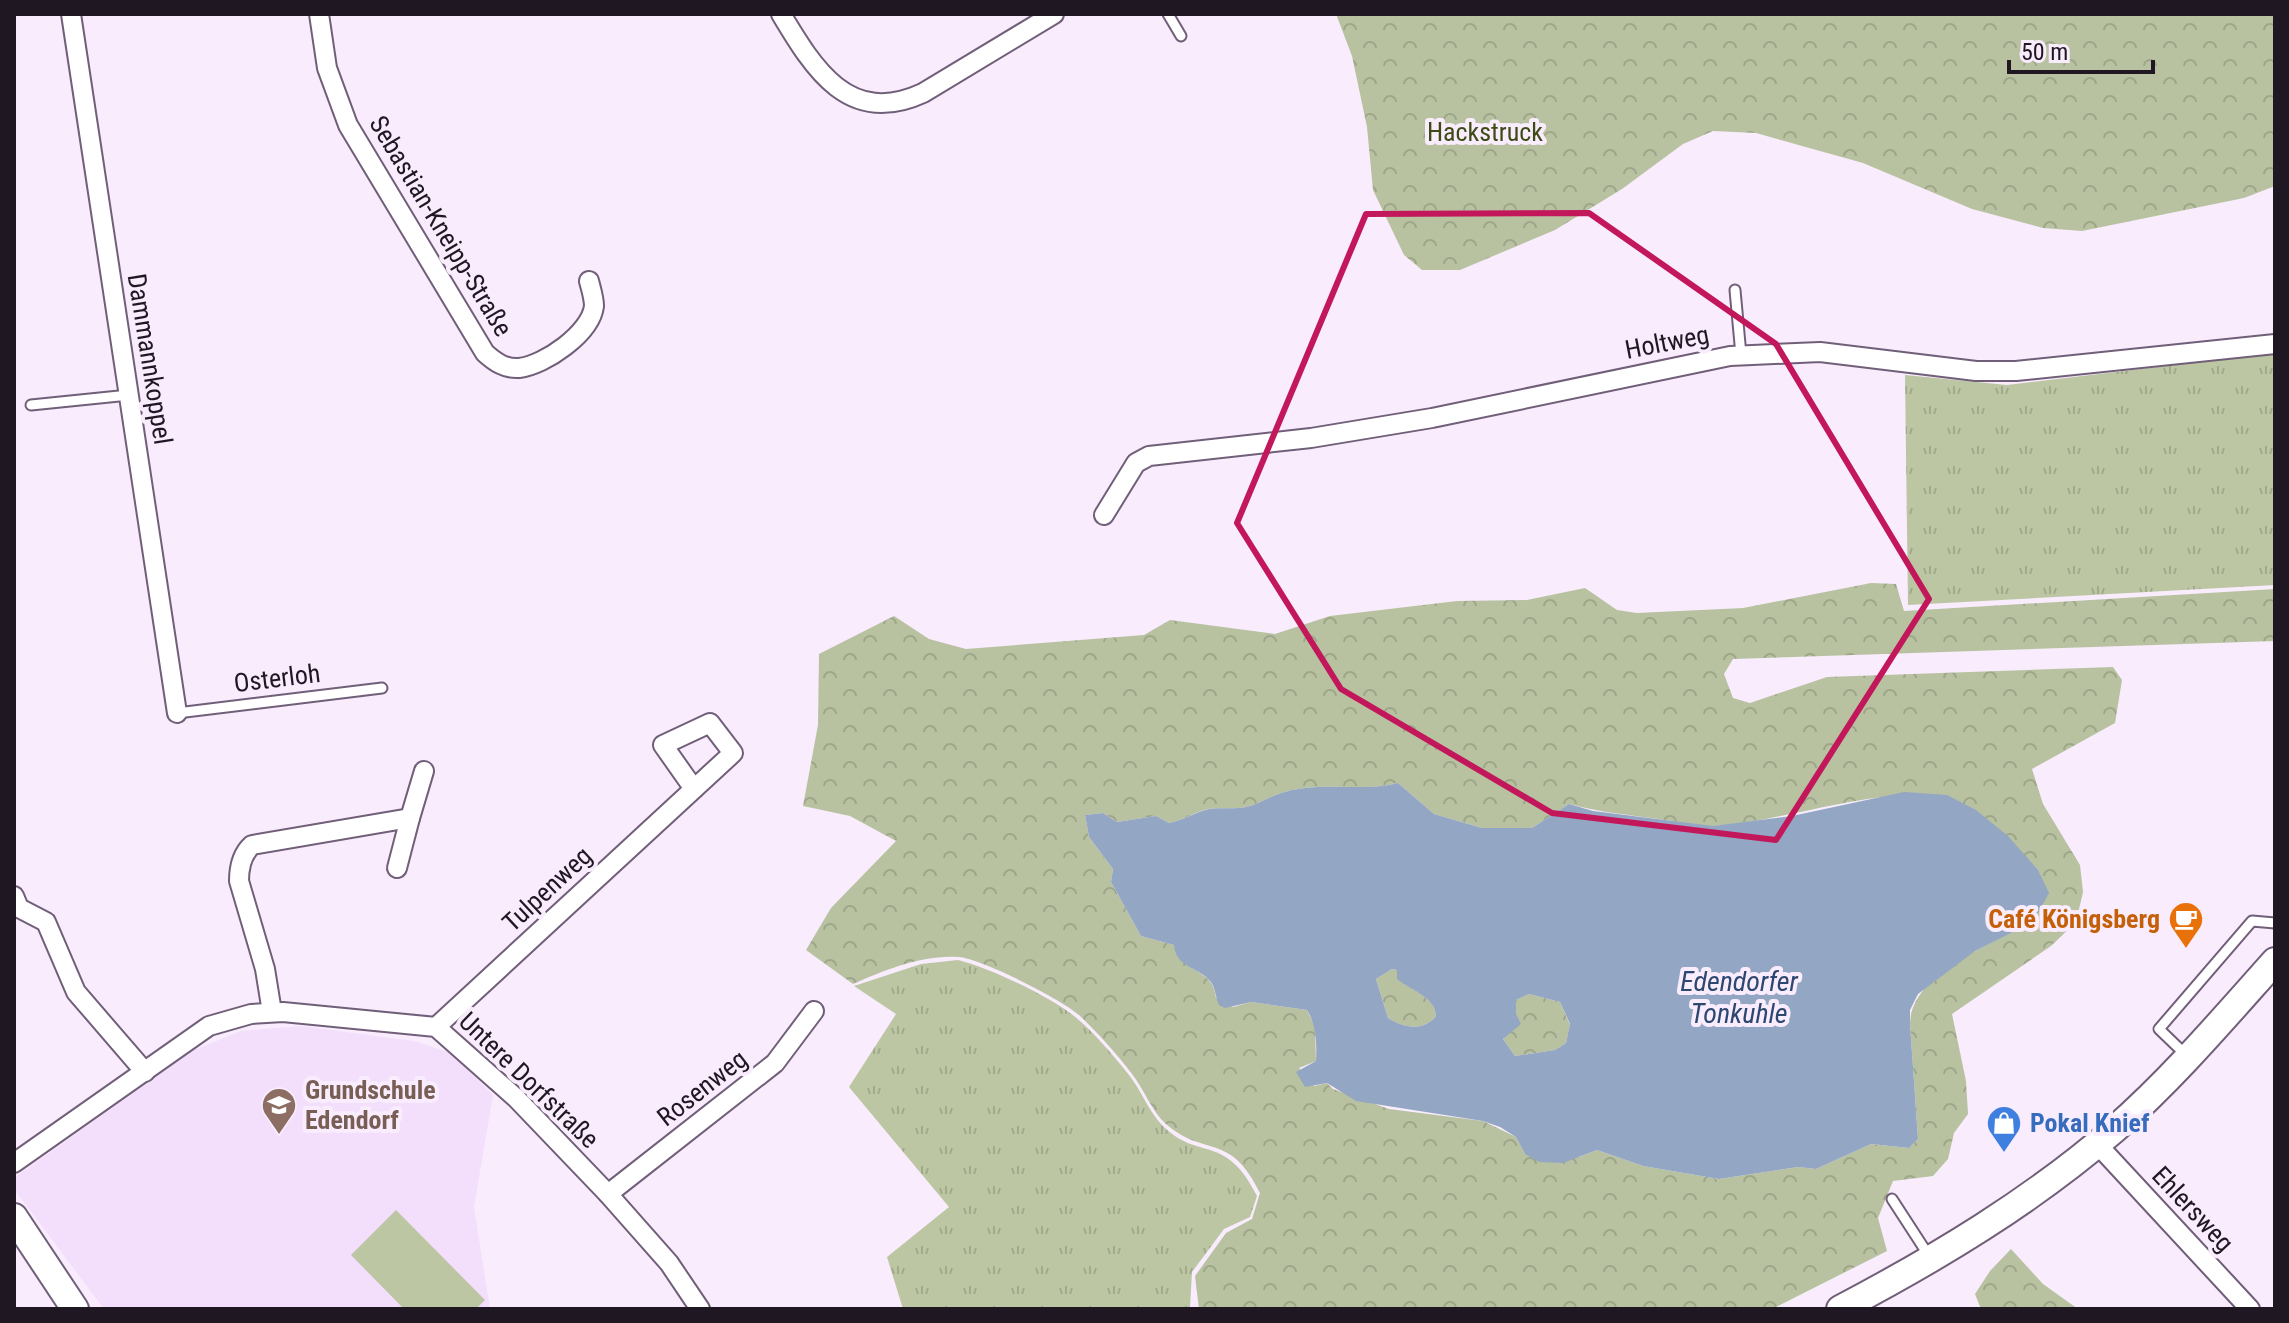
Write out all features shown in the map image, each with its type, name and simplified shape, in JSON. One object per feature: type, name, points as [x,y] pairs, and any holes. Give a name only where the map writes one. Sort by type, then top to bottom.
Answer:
[{"type":"street","name":"Dammannkoppel","points":[[71,14],[177,713]]},
{"type":"street","name":"Sebastian-Kneipp-Straße","points":[[319,14],[327,68],[348,125],[485,353],[505,367],[517,368],[575,339],[587,325],[594,304],[589,281]]},
{"type":"street","points":[[781,14],[823,77],[847,94],[881,103],[900,101],[923,93],[1054,14]]},
{"type":"street","name":"Holtweg","points":[[1104,515],[1130,471],[1144,457],[1311,438],[1432,418],[1577,385],[1741,355],[1820,352],[1976,371],[2016,371],[2275,344]]},
{"type":"street","points":[[397,868],[424,771]]},
{"type":"street","name":"Tulpenweg","points":[[436,1027],[694,789]]},
{"type":"street","points":[[272,1012],[265,969],[239,881],[247,850],[252,845],[410,818]]},
{"type":"street","points":[[16,905],[46,922],[76,992],[145,1072]]},
{"type":"street","points":[[1840,1309],[1931,1259],[1998,1217],[2097,1144],[2188,1056],[2275,961]]},
{"type":"street","name":"Rosenweg","points":[[608,1194],[766,1072],[791,1045],[814,1011]]},
{"type":"street","name":"Untere Dorfstraße","points":[[14,1163],[215,1023],[272,1012],[436,1027],[516,1098],[608,1194],[669,1263],[700,1309]]},
{"type":"street","name":"Ehlersweg","points":[[2097,1144],[2250,1309]]},
{"type":"street","points":[[14,1217],[75,1309]]},
{"type":"lane","points":[[1168,14],[1181,36]]},
{"type":"lane","points":[[1735,290],[1741,355]]},
{"type":"lane","points":[[31,405],[129,395]]},
{"type":"lane","name":"Osterloh","points":[[177,713],[382,688]]},
{"type":"lane","points":[[2188,1056],[2159,1029],[2252,921],[2275,923]]},
{"type":"lane","points":[[1892,1199],[1931,1259]]},
{"type":"highlighted area","points":[[1589,213],[1776,344],[1929,599],[1776,840],[1552,813],[1341,689],[1237,523],[1366,214]]},
{"type":"shaded area","name":"Grundschule Edendorf","points":[[301,1026],[414,1041],[451,1053],[493,1095],[474,1207],[490,1309],[104,1309],[14,1189],[14,1178],[192,1051],[241,1031]]},
{"type":"green space","name":"Hackstruck","points":[[1336,14],[2275,14],[2275,186],[2244,198],[2082,231],[2043,228],[1972,209],[1863,163],[1756,133],[1713,131],[1683,144],[1622,189],[1555,230],[1460,270],[1422,270],[1404,255],[1373,190],[1367,127],[1352,56]]},
{"type":"green space","points":[[2275,353],[2275,585],[1908,605],[1905,375],[2007,385]]},
{"type":"green space","points":[[1871,583],[1896,584],[1904,611],[2275,589],[2275,641],[1733,659],[1724,674],[1733,698],[1750,703],[1827,677],[2113,667],[2122,680],[2115,723],[2032,769],[2043,804],[2080,865],[2083,892],[2076,922],[2051,946],[1952,1014],[1966,1081],[1968,1114],[1954,1133],[1948,1159],[1933,1176],[1893,1181],[1878,1218],[1887,1251],[1772,1309],[1199,1309],[1195,1276],[1226,1233],[1252,1219],[1260,1193],[1238,1161],[1227,1153],[1180,1134],[1166,1124],[1126,1066],[1079,1015],[1021,981],[970,959],[932,958],[853,984],[806,950],[831,908],[896,841],[850,816],[803,806],[818,725],[819,654],[894,616],[929,639],[966,649],[1144,635],[1170,620],[1275,634],[1330,616],[1457,601],[1527,600],[1585,588],[1617,610],[1637,613],[1743,608]],"holes":[[[1398,783],[1434,814],[1482,828],[1532,828],[1569,804],[1605,812],[1714,826],[1878,797],[1910,794],[1938,796],[1960,803],[2033,922],[1957,962],[1924,990],[1914,1006],[1910,1024],[1918,1139],[1909,1148],[1871,1144],[1816,1169],[1798,1167],[1719,1179],[1643,1166],[1597,1150],[1579,1157],[1525,1154],[1516,1137],[1483,1121],[1389,1109],[1333,1089],[1327,1083],[1314,1086],[1299,1068],[1316,1061],[1315,1027],[1307,1010],[1251,1002],[1233,1007],[1216,998],[1210,981],[1184,962],[1174,945],[1141,936],[1111,882],[1113,869],[1089,837],[1085,815],[1103,813],[1117,822],[1156,816],[1169,823],[1205,810],[1252,805],[1298,789],[1375,787]]]},
{"type":"green space","points":[[958,960],[1019,984],[1074,1016],[1123,1067],[1163,1126],[1188,1143],[1223,1155],[1245,1176],[1257,1196],[1250,1217],[1224,1229],[1192,1272],[1190,1307],[903,1309],[887,1257],[949,1207],[849,1087],[896,1014],[854,986],[921,964]]},
{"type":"green space","points":[[1392,969],[1397,970],[1398,979],[1432,1004],[1436,1016],[1431,1021],[1413,1027],[1388,1018],[1376,979]]},
{"type":"green space","points":[[1529,994],[1560,1002],[1570,1025],[1566,1043],[1555,1050],[1515,1056],[1503,1039],[1514,1027],[1516,1000]]},
{"type":"green space","points":[[396,1210],[485,1300],[476,1309],[404,1309],[351,1255]]},
{"type":"green space","points":[[2011,1249],[2043,1284],[2078,1309],[1981,1309],[1975,1294],[1990,1271]]},
{"type":"water","name":"Edendorfer Tonkuhle","points":[[1398,783],[1434,814],[1482,828],[1532,828],[1569,804],[1593,811],[1713,826],[1792,816],[1904,792],[1947,795],[1976,810],[2008,836],[2038,870],[2049,893],[2033,922],[1975,951],[1918,994],[1910,1010],[1910,1024],[1918,1139],[1909,1148],[1871,1144],[1816,1169],[1798,1167],[1719,1179],[1643,1166],[1597,1150],[1563,1163],[1539,1162],[1525,1154],[1516,1137],[1483,1121],[1356,1101],[1327,1083],[1305,1087],[1296,1072],[1316,1061],[1314,1028],[1307,1010],[1251,1002],[1225,1008],[1219,1005],[1210,981],[1183,963],[1174,945],[1141,936],[1111,882],[1113,869],[1089,837],[1085,815],[1103,813],[1117,822],[1156,816],[1169,823],[1206,810],[1252,805],[1298,789]],"holes":[[[1392,969],[1397,970],[1397,979],[1432,1004],[1436,1016],[1431,1021],[1413,1027],[1388,1018],[1376,979]],[[1529,994],[1560,1002],[1570,1024],[1566,1043],[1555,1050],[1515,1056],[1503,1039],[1521,1024],[1516,1014],[1516,1000]]]},
{"type":"place","name":"Café Königsberg","points":[[2186,950]]},
{"type":"place","name":"Grundschule Edendorf","points":[[279,1136]]},
{"type":"place","name":"Pokal Knief","points":[[2004,1154]]}]
